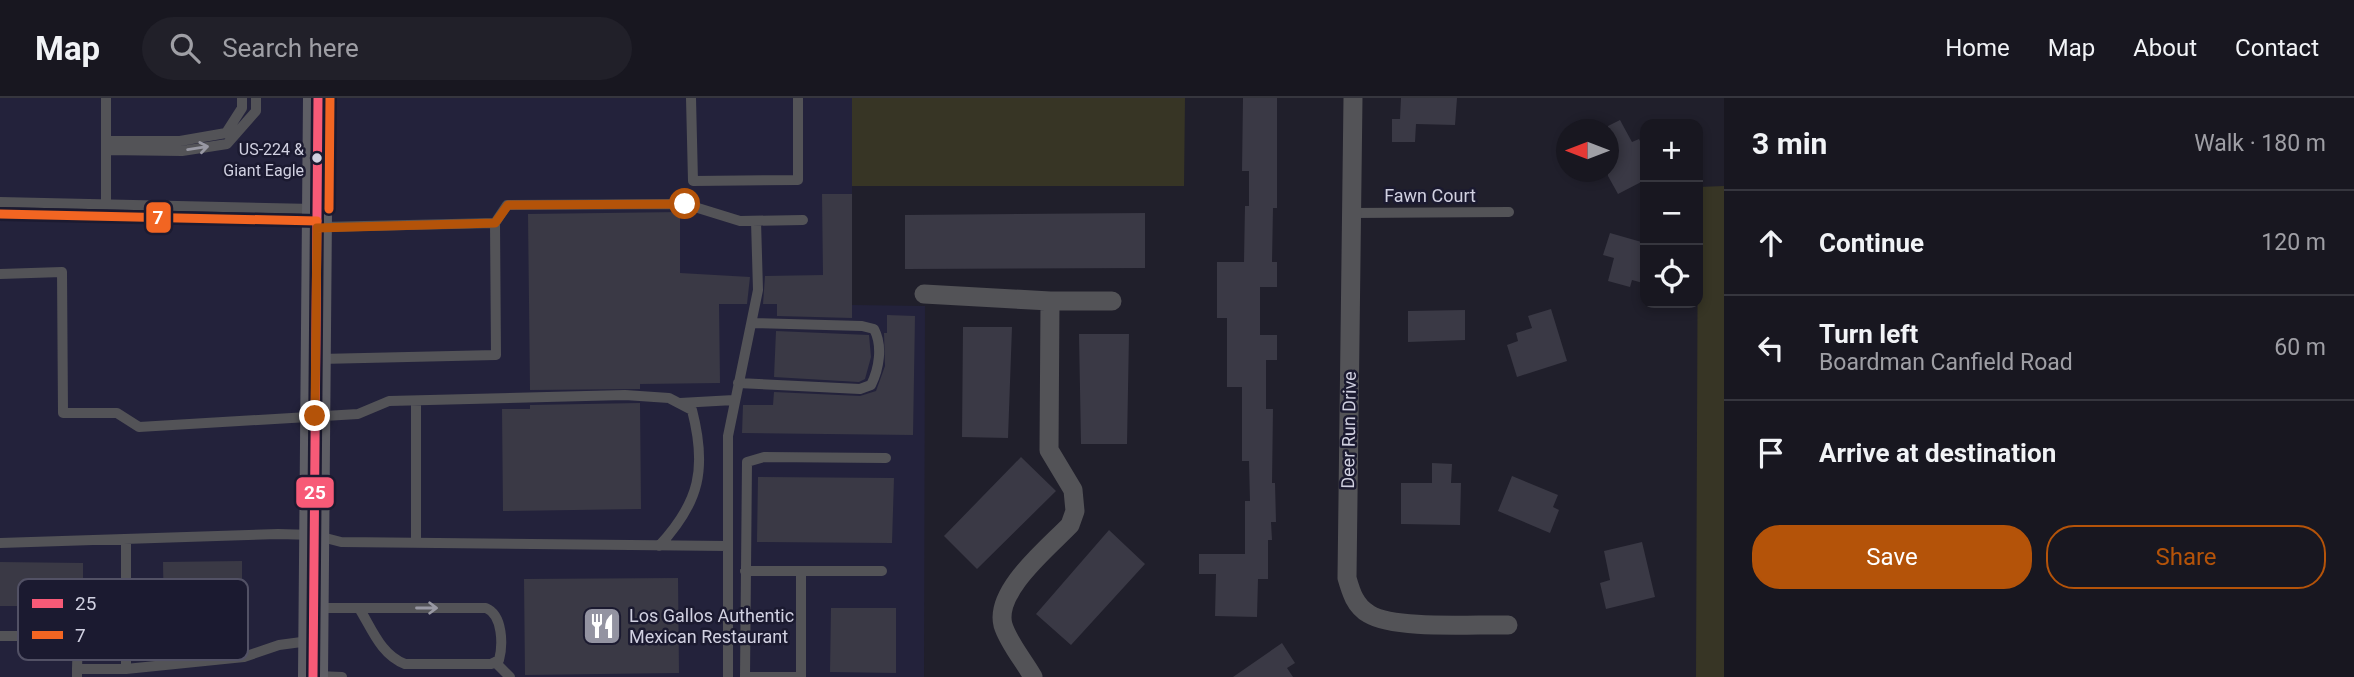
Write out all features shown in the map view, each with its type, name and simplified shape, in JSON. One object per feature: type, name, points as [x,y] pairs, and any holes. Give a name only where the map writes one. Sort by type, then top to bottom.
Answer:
[{"type":"main road","points":[[318,98],[313,641],[322,677]]},
{"type":"street","name":"Deer Run Drive","points":[[1353,98],[1347,578],[1351,592],[1367,613],[1394,623],[1508,625]]},
{"type":"street","points":[[924,294],[1050,301],[1112,301]]},
{"type":"street","points":[[1033,677],[1003,626],[1002,612],[1010,590],[1070,525],[1075,511],[1073,490],[1049,450],[1050,301]]},
{"type":"lane","points":[[106,98],[106,204]]},
{"type":"lane","points":[[106,146],[180,141],[226,133],[242,107],[242,98]]},
{"type":"lane","points":[[106,146],[181,151],[227,144],[256,111],[256,98]]},
{"type":"lane","points":[[691,98],[693,181],[706,181],[798,180],[798,98]]},
{"type":"lane","points":[[0,202],[106,204],[317,218],[495,223]]},
{"type":"lane","points":[[316,359],[496,355],[495,223],[508,205],[685,204],[724,218],[756,221],[803,220]]},
{"type":"lane","name":"Fawn Court","points":[[1352,213],[1509,212]]},
{"type":"lane","points":[[728,677],[728,436],[758,290],[756,221]]},
{"type":"lane","points":[[0,274],[62,272],[63,413],[117,413],[139,427],[358,414],[389,401],[625,395],[669,398],[692,410],[699,439],[697,485],[682,521],[659,546]]},
{"type":"lane","points":[[738,383],[860,389],[871,385],[876,375],[880,339],[874,329],[862,326],[752,323]]},
{"type":"lane","points":[[680,404],[734,400]]},
{"type":"lane","points":[[416,401],[416,543]]},
{"type":"lane","points":[[801,571],[801,677],[745,677],[747,462],[764,457],[886,458]]},
{"type":"lane","points":[[0,543],[314,536],[341,542],[728,546]]},
{"type":"lane","points":[[126,539],[126,579]]},
{"type":"lane","points":[[745,571],[882,571]]},
{"type":"lane","points":[[314,608],[359,608],[485,608],[496,617],[502,644],[499,660],[405,664],[386,652],[359,608]]},
{"type":"lane","points":[[0,636],[18,636]]},
{"type":"lane","points":[[248,656],[279,645],[313,641]]},
{"type":"lane","points":[[125,660],[125,669]]},
{"type":"lane","points":[[77,673],[214,660]]},
{"type":"lane","points":[[495,662],[510,677]]},
{"type":"shaded area","points":[[0,98],[852,98],[852,305],[925,306],[924,677],[0,677]]},
{"type":"shaded area","points":[[852,98],[1185,98],[1184,186],[852,186]]},
{"type":"shaded area","points":[[1724,186],[1724,677],[1696,677],[1698,308],[1703,308],[1703,187]]},
{"type":"building","points":[[1243,98],[1277,98],[1277,208],[1273,208],[1272,262],[1277,262],[1277,287],[1260,287],[1260,335],[1277,335],[1277,360],[1266,360],[1266,409],[1273,409],[1272,483],[1275,483],[1276,522],[1271,522],[1272,540],[1268,540],[1268,579],[1258,579],[1257,617],[1215,616],[1216,574],[1199,574],[1199,554],[1245,554],[1245,501],[1250,501],[1249,461],[1242,461],[1242,387],[1227,387],[1227,318],[1217,318],[1217,262],[1244,262],[1249,171],[1242,171]]},
{"type":"building","points":[[1401,98],[1457,98],[1455,125],[1416,124],[1415,142],[1392,142],[1392,119],[1400,119]]},
{"type":"building","points":[[1619,120],[1632,142],[1639,139],[1640,141],[1640,183],[1618,194],[1611,182],[1619,182]]},
{"type":"building","points":[[822,194],[852,194],[852,318],[777,316],[777,304],[763,304],[765,276],[823,275]]},
{"type":"building","points":[[680,212],[680,273],[750,277],[747,304],[719,304],[720,383],[640,384],[640,389],[530,390],[528,214]]},
{"type":"building","points":[[1145,213],[1145,268],[905,269],[905,215]]},
{"type":"building","points":[[1610,233],[1640,242],[1640,282],[1632,280],[1630,287],[1608,281],[1614,258],[1603,255]]},
{"type":"building","points":[[1551,309],[1567,361],[1517,377],[1507,345],[1518,341],[1516,333],[1532,328],[1528,316]]},
{"type":"building","points":[[1465,310],[1465,340],[1408,342],[1408,311]]},
{"type":"building","points":[[887,315],[915,316],[913,435],[742,433],[743,405],[773,405],[774,392],[860,396],[876,391],[885,366],[884,333],[887,333]]},
{"type":"building","points":[[963,327],[1012,327],[1008,438],[962,437]]},
{"type":"building","points":[[776,331],[869,335],[871,357],[865,379],[859,382],[774,377]]},
{"type":"building","points":[[1079,334],[1129,334],[1127,444],[1081,444]]},
{"type":"building","points":[[640,403],[641,509],[503,511],[502,409],[530,409],[530,405]]},
{"type":"building","points":[[1021,457],[1056,491],[977,569],[944,536]]},
{"type":"building","points":[[1432,463],[1452,464],[1451,483],[1461,483],[1460,525],[1401,524],[1401,483],[1432,483]]},
{"type":"building","points":[[1512,476],[1558,495],[1553,507],[1559,510],[1550,533],[1498,511]]},
{"type":"building","points":[[758,477],[894,478],[892,543],[757,542]]},
{"type":"building","points":[[1109,530],[1145,564],[1071,645],[1036,614]]},
{"type":"building","points":[[1642,542],[1655,597],[1606,609],[1600,583],[1610,580],[1604,551]]},
{"type":"building","points":[[242,561],[242,579],[163,579],[163,562]]},
{"type":"building","points":[[0,562],[83,563],[83,579],[18,579],[18,606],[0,606]]},
{"type":"building","name":"Los Gallos Authentic Mexican Restaurant","points":[[678,578],[679,673],[525,675],[524,579]]},
{"type":"building","points":[[831,608],[896,608],[896,673],[830,672]]},
{"type":"building","points":[[1282,643],[1295,663],[1287,668],[1293,677],[1233,677]]},
{"type":"transit line","name":"25","points":[[313,677],[318,98]]},
{"type":"transit line","name":"7","points":[[329,209],[330,98]]},
{"type":"transit line","name":"7","points":[[0,214],[317,221]]},
{"type":"place","name":"US-224 & Giant Eagle","points":[[317,158]]},
{"type":"place","name":"Los Gallos Authentic Mexican Restaurant","points":[[602,626]]},
{"type":"route","points":[[315,416],[317,228],[495,223],[501,211],[508,205],[685,204]]}]
